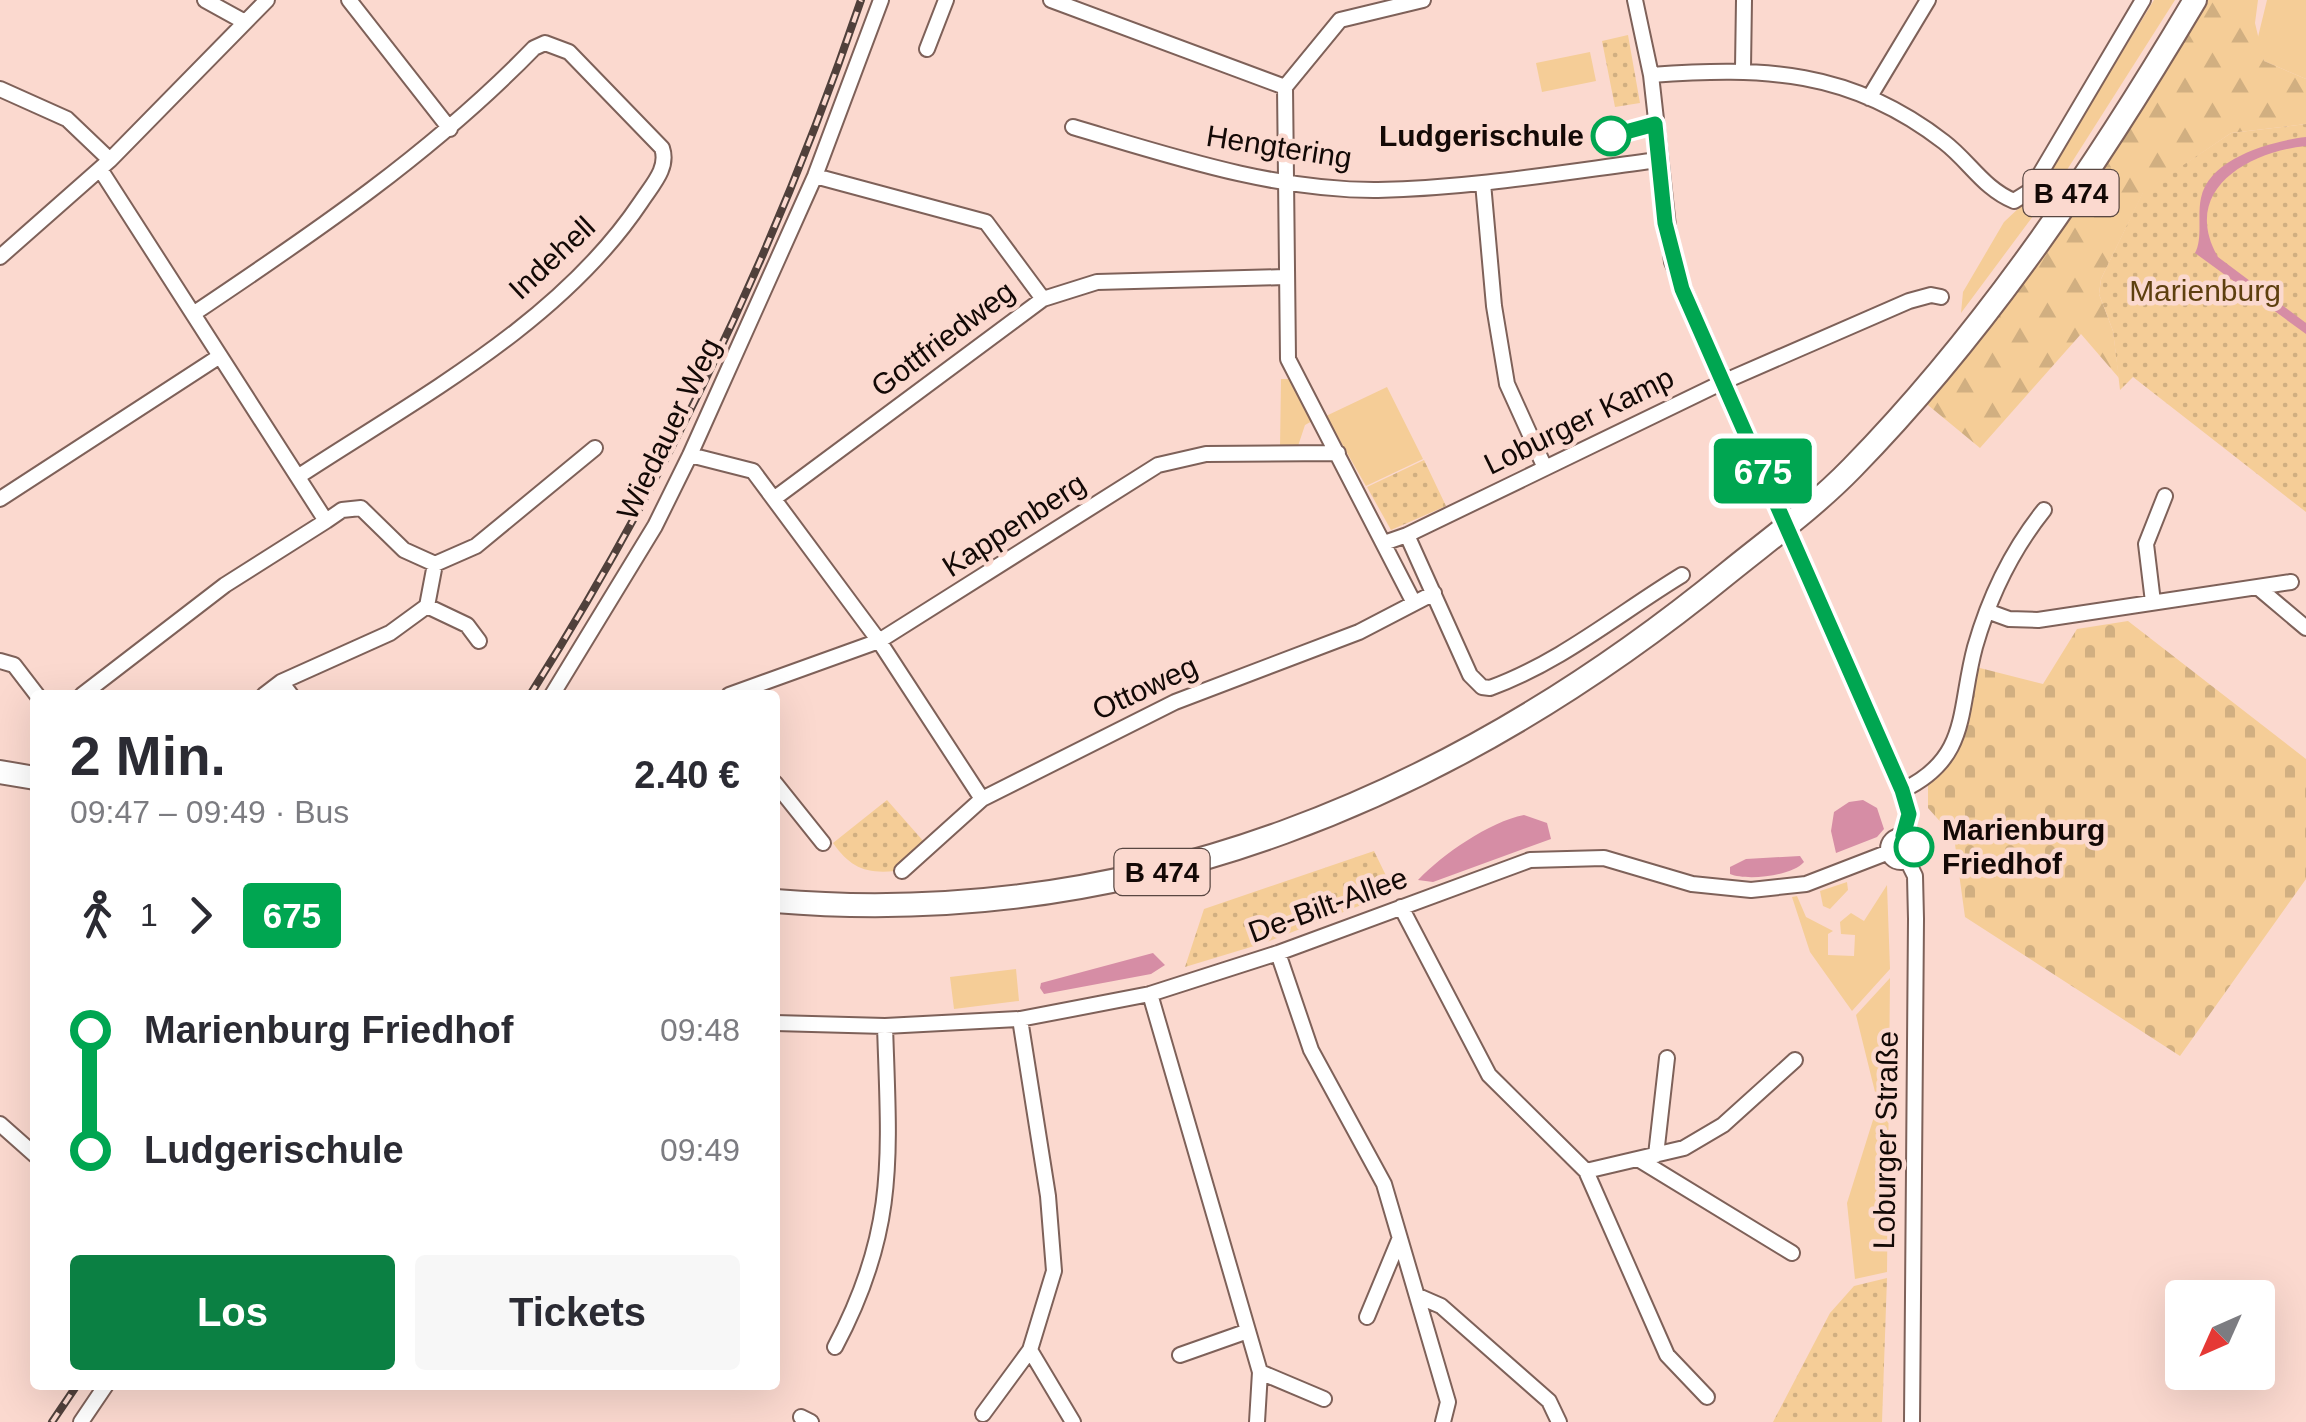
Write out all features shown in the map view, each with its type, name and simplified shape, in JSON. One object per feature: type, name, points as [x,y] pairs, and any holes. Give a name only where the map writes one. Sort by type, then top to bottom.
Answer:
[{"type":"main road","name":"B 474","points":[[780,901],[921,907],[1037,897],[1167,870],[1303,826],[1418,776],[1554,702],[1634,648],[1786,528],[1850,470],[1959,345],[2075,188],[2195,0]]},
{"type":"main road","points":[[0,772],[30,777]]},
{"type":"street","points":[[206,0],[243,20]]},
{"type":"street","points":[[0,256],[105,164],[266,0]]},
{"type":"street","points":[[193,314],[336,219],[450,129],[349,0]]},
{"type":"street","name":"Wiedauer Weg","points":[[555,690],[654,526],[690,455],[815,176],[881,0]]},
{"type":"street","points":[[927,49],[946,0]]},
{"type":"street","points":[[1635,0],[1651,75],[1672,262],[1902,790],[1909,814],[1903,836]]},
{"type":"street","points":[[1744,0],[1744,68]]},
{"type":"street","points":[[1869,98],[1928,0]]},
{"type":"street","points":[[1651,75],[1744,68],[1824,80],[1869,98],[1944,142],[2000,195],[2014,201],[2030,191],[2142,0]]},
{"type":"street","points":[[1050,1],[1285,87]]},
{"type":"street","points":[[1414,603],[1288,358],[1285,87],[1340,20],[1423,2]]},
{"type":"street","name":"Indehell","points":[[299,476],[492,347],[560,294],[622,230],[663,168],[665,156],[656,138],[569,52],[545,43],[534,48],[450,129]]},
{"type":"street","points":[[0,88],[67,119],[105,164],[193,314],[326,521]]},
{"type":"street","name":"Hengtering","points":[[1073,128],[1196,163],[1286,182],[1376,190],[1483,183],[1658,160]]},
{"type":"street","points":[[815,176],[986,222],[1042,299]]},
{"type":"street","points":[[1483,183],[1494,306],[1507,384],[1546,468]]},
{"type":"street","name":"Gottfriedweg","points":[[775,498],[1042,299],[1097,282],[1285,277]]},
{"type":"street","name":"Loburger Kamp","points":[[1384,543],[1723,382],[1909,301],[1931,295],[1942,297]]},
{"type":"street","points":[[0,500],[220,356]]},
{"type":"street","points":[[89,690],[225,586],[342,510],[361,508],[404,550],[435,564],[476,546],[596,448]]},
{"type":"street","name":"Kappenberg","points":[[743,690],[879,641],[1158,465],[1206,454],[1338,453]]},
{"type":"street","points":[[690,455],[754,471],[879,641],[982,799]]},
{"type":"street","points":[[2153,602],[2146,544],[2166,496]]},
{"type":"street","points":[[1902,790],[1932,774],[1952,748],[1987,611],[2010,562],[2044,510]]},
{"type":"street","points":[[1407,534],[1434,593],[1437,610],[1470,676],[1490,688],[1573,649],[1622,611],[1682,575]]},
{"type":"street","points":[[271,690],[390,633],[427,606],[435,564]]},
{"type":"street","points":[[1987,611],[2009,619],[2038,620],[2261,590],[2291,582]]},
{"type":"street","points":[[2261,590],[2306,628]]},
{"type":"street","name":"Ottoweg","points":[[902,871],[982,799],[1174,702],[1359,632],[1434,593]]},
{"type":"street","points":[[427,606],[467,626],[479,641]]},
{"type":"street","points":[[0,661],[14,665],[34,690]]},
{"type":"street","points":[[281,682],[288,690]]},
{"type":"street","points":[[780,790],[823,842]]},
{"type":"street","points":[[1903,836],[1914,847],[1908,860],[1896,860],[1889,852],[1892,840],[1903,836]]},
{"type":"street","name":"De-Bilt-Allee","points":[[780,1024],[885,1026],[1020,1020],[1150,994],[1278,954],[1510,866],[1549,858],[1604,858],[1692,884],[1751,890],[1806,884],[1889,852]]},
{"type":"street","name":"Loburger Straße","points":[[1908,860],[1914,876],[1916,919],[1912,1422]]},
{"type":"street","points":[[1402,907],[1489,1075],[1586,1171],[1667,1355],[1707,1397]]},
{"type":"street","points":[[1278,954],[1311,1050],[1384,1184],[1448,1402],[1443,1422]]},
{"type":"street","points":[[1150,994],[1260,1372],[1257,1422]]},
{"type":"street","points":[[983,1414],[1030,1350],[1054,1272],[1048,1196],[1020,1020]]},
{"type":"street","points":[[834,1347],[874,1265],[890,1170],[885,1026]]},
{"type":"street","points":[[1656,1155],[1667,1058]]},
{"type":"street","points":[[1586,1171],[1684,1148],[1723,1124],[1795,1060]]},
{"type":"street","points":[[0,1124],[30,1151]]},
{"type":"street","points":[[1638,1159],[1792,1253]]},
{"type":"street","points":[[1367,1317],[1399,1240]]},
{"type":"street","points":[[1418,1296],[1441,1306],[1549,1401],[1559,1422]]},
{"type":"street","points":[[1180,1355],[1248,1332]]},
{"type":"street","points":[[1030,1350],[1073,1422]]},
{"type":"street","points":[[1260,1372],[1324,1400]]},
{"type":"street","points":[[81,1422],[103,1390]]},
{"type":"green space","points":[[2154,0],[2175,0],[2065,173],[1961,313],[1963,292],[2004,222],[2039,189]]},
{"type":"green space","points":[[2208,0],[2258,0],[2255,23],[2264,61],[2306,79],[2306,124],[2231,133],[2143,193],[2101,279],[2099,294],[2113,331],[2119,378],[2081,334],[1980,448],[1923,401],[2142,105]]},
{"type":"green space","points":[[2267,0],[2306,0],[2306,79],[2264,61],[2257,41]]},
{"type":"green space","points":[[1628,35],[1640,103],[1615,107],[1602,41]]},
{"type":"green space","points":[[1590,52],[1596,81],[1542,92],[1536,63]]},
{"type":"green space","name":"Marienburg","points":[[2306,124],[2306,512],[2133,377],[2120,390],[2113,331],[2099,294],[2101,279],[2143,192],[2231,133]]},
{"type":"green space","points":[[1281,379],[1294,379],[1314,420],[1305,425],[1298,446],[1280,448]]},
{"type":"green space","points":[[1387,387],[1423,459],[1366,486],[1326,416]]},
{"type":"green space","points":[[1424,460],[1446,506],[1391,530],[1367,487]]},
{"type":"green space","points":[[2128,621],[2306,759],[2306,879],[2180,1056],[1965,917],[1954,837],[1928,808],[1928,783],[1941,772],[1958,746],[1976,667],[2043,684],[2077,629]]},
{"type":"green space","points":[[887,800],[925,843],[895,871],[867,870],[852,863],[833,843]]},
{"type":"green space","points":[[1374,851],[1393,890],[1387,895],[1264,943],[1185,967],[1204,909]]},
{"type":"green space","points":[[1847,882],[1848,890],[1830,909],[1823,906],[1820,891]]},
{"type":"green space","points":[[1887,885],[1890,969],[1852,1011],[1810,952],[1792,897],[1797,896],[1806,917],[1833,931],[1828,934],[1828,955],[1854,956],[1855,935],[1841,934],[1840,922],[1851,913],[1864,921]]},
{"type":"green space","points":[[1016,969],[1019,1001],[954,1009],[950,977]]},
{"type":"green space","points":[[1890,978],[1887,1272],[1855,1279],[1847,1203],[1878,1104],[1856,1015]]},
{"type":"green space","points":[[1887,1278],[1882,1422],[1773,1422],[1830,1313],[1854,1286]]},
{"type":"shaded area","points":[[2306,137],[2306,146],[2242,166],[2214,194],[2207,213],[2208,234],[2218,257],[2306,323],[2306,334],[2195,253],[2201,198],[2216,172],[2244,154]]},
{"type":"shaded area","points":[[1863,800],[1877,808],[1884,829],[1877,837],[1836,853],[1831,831],[1834,812],[1849,802]]},
{"type":"shaded area","points":[[1524,815],[1547,823],[1551,839],[1433,882],[1418,880],[1467,840],[1496,824]]},
{"type":"shaded area","points":[[1800,856],[1804,862],[1780,874],[1730,874],[1730,867],[1746,859]]},
{"type":"shaded area","points":[[1153,953],[1165,965],[1151,974],[1044,994],[1040,988],[1041,983]]},
{"type":"railway","points":[[533,690],[628,529],[716,357],[794,181],[861,0]]},
{"type":"railway","points":[[52,1422],[74,1390]]},
{"type":"bus line","name":"675","points":[[1611,136],[1655,124],[1672,262],[1902,790],[1909,814],[1903,836],[1914,847]]},
{"type":"place","name":"Ludgerischule","points":[[1611,136]]},
{"type":"place","name":"Marienburg Friedhof","points":[[1914,847]]}]
